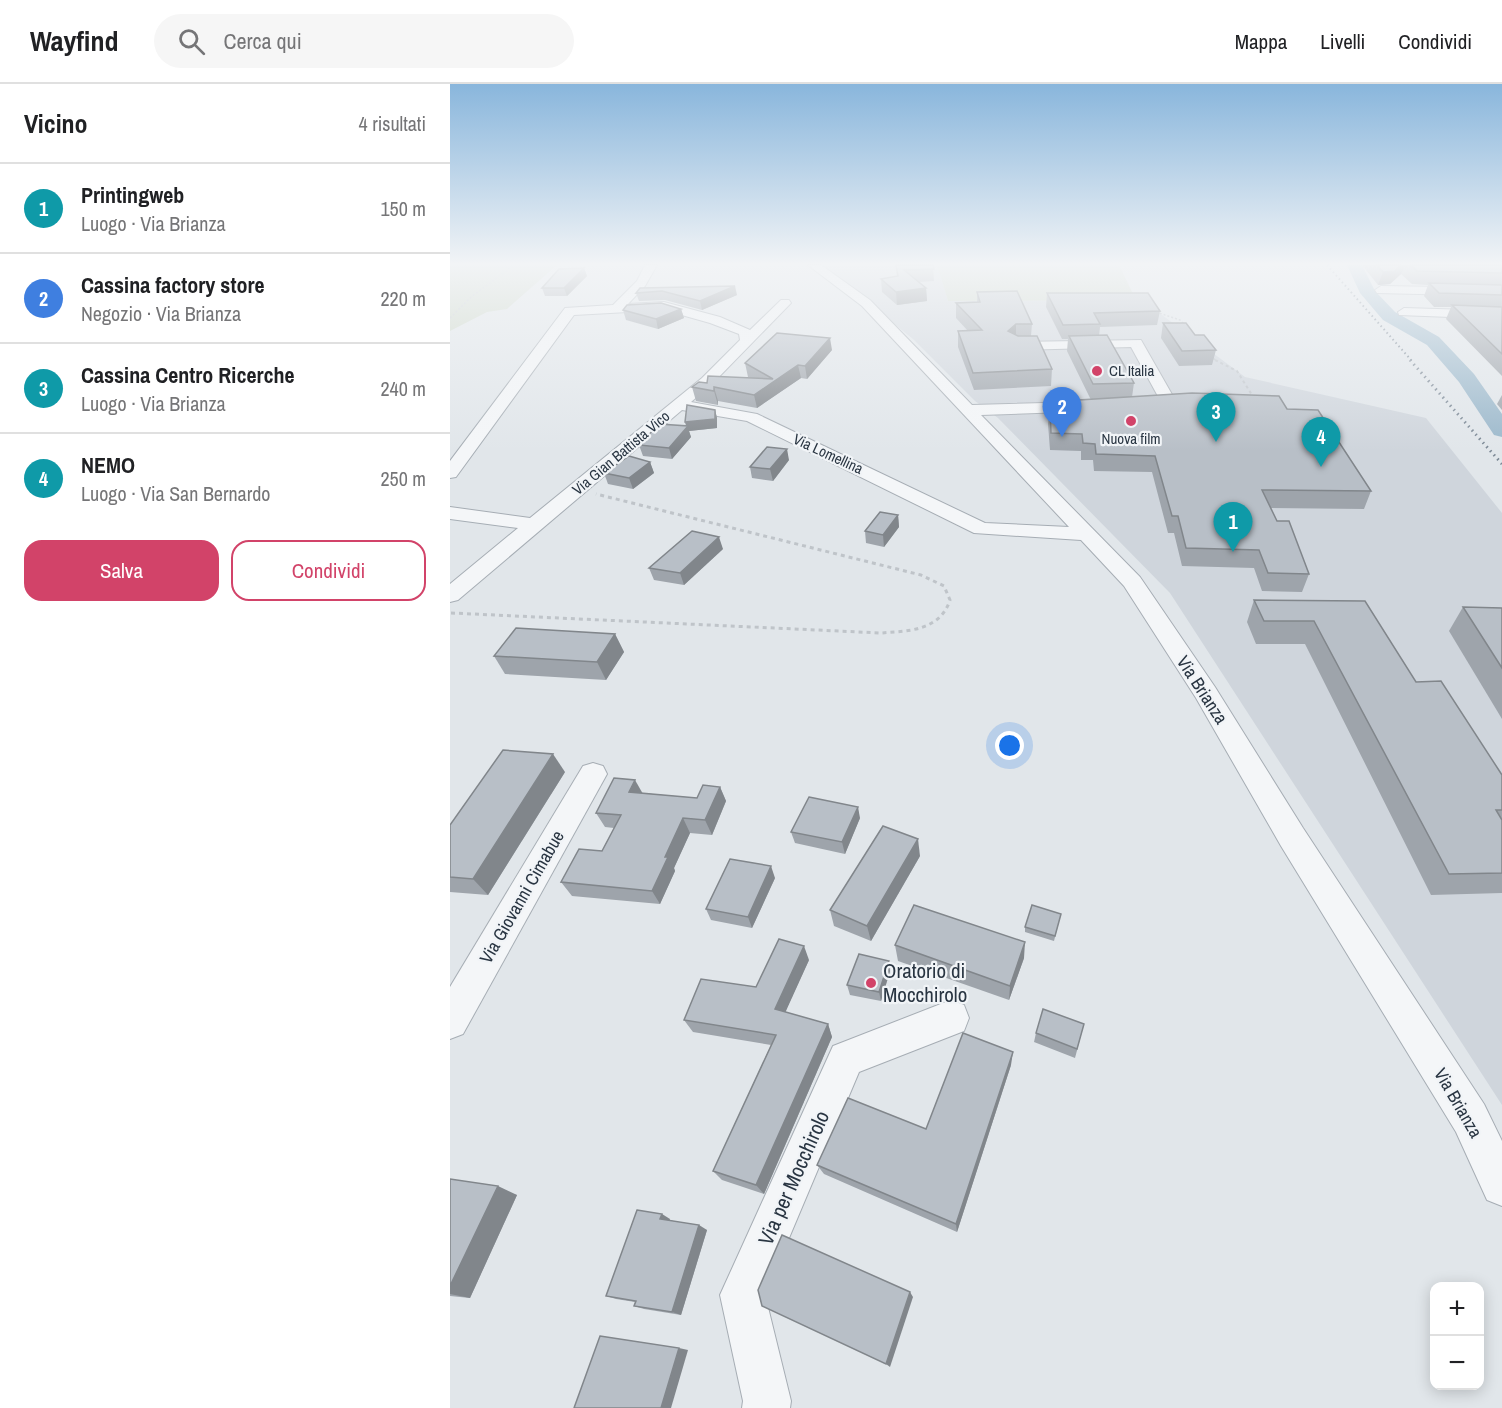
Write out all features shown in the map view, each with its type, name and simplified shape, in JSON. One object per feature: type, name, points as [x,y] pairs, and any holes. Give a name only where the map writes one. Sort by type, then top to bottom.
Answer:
[{"type":"street","points":[[450,472],[558,327]]},
{"type":"street","points":[[732,327],[745,332],[747,342]]},
{"type":"street","name":"Via Gian Battista Vico","points":[[450,595],[679,405],[762,327]]},
{"type":"street","name":"Via Brianza","points":[[889,327],[1132,582],[1206,693],[1292,837],[1470,1118],[1502,1185]]},
{"type":"street","points":[[970,410],[1170,405],[1136,343],[1017,346]]},
{"type":"street","name":"Via Lomellina","points":[[679,405],[751,417],[889,482],[969,525],[981,529],[1086,534]]},
{"type":"street","name":"Via Lomellina","points":[[969,525],[990,527],[1018,524],[1065,510]]},
{"type":"street","points":[[450,513],[537,525]]},
{"type":"street","name":"Via Giovanni Cimabue","points":[[450,1021],[593,774]]},
{"type":"street","name":"Via per Mocchirolo","points":[[766,1408],[767,1401],[742,1294],[846,1059],[951,1018]]},
{"type":"path","points":[[1209,356],[1237,371],[1252,395]]},
{"type":"path","points":[[450,613],[881,633],[922,628],[933,622],[949,605],[950,598],[945,588],[921,575],[578,490]]},
{"type":"shaded area","points":[[898,327],[1178,327],[1245,377],[1426,418],[1502,513],[1502,1105],[1170,593],[998,418],[975,401]]},
{"type":"building","points":[[979,327],[1013,327],[1008,331],[1018,336],[1037,336],[1052,369],[973,373],[958,331],[982,330]]},
{"type":"building","points":[[1166,327],[1189,327],[1195,335],[1204,335],[1216,350],[1182,351]]},
{"type":"building","points":[[1474,327],[1502,327],[1502,354]]},
{"type":"building","points":[[777,333],[830,338],[805,366],[798,365],[754,395],[714,387],[714,391],[692,387],[699,382],[707,383],[708,376],[773,379],[745,363]]},
{"type":"building","points":[[1107,335],[1134,383],[1093,384],[1069,336]]},
{"type":"building","points":[[1192,393],[1279,396],[1287,409],[1318,410],[1371,491],[1262,490],[1277,521],[1289,521],[1309,574],[1268,573],[1259,550],[1186,548],[1178,516],[1172,516],[1155,456],[1096,454],[1095,444],[1083,443],[1082,434],[1051,433],[1050,408],[1080,408],[1079,400]]},
{"type":"building","points":[[687,405],[715,410],[715,419],[685,422]]},
{"type":"building","points":[[659,424],[688,426],[669,448],[639,445]]},
{"type":"building","points":[[767,447],[787,449],[770,469],[750,467]]},
{"type":"building","points":[[629,456],[650,462],[629,478],[604,473]]},
{"type":"building","points":[[880,512],[898,515],[883,535],[865,531]]},
{"type":"building","points":[[692,531],[719,537],[680,573],[649,568]]},
{"type":"building","points":[[1254,600],[1365,601],[1416,682],[1441,681],[1502,775],[1502,810],[1496,810],[1502,820],[1502,873],[1449,874],[1314,621],[1264,621]]},
{"type":"building","points":[[1463,607],[1502,608],[1502,668]]},
{"type":"building","points":[[516,628],[615,634],[597,662],[494,656]]},
{"type":"building","points":[[503,750],[553,754],[473,879],[450,877],[450,825]]},
{"type":"building","points":[[614,778],[635,780],[629,792],[697,798],[703,785],[720,787],[705,820],[683,818],[652,891],[561,882],[579,849],[602,851],[621,815],[596,813]]},
{"type":"building","points":[[809,797],[858,807],[842,842],[791,832]]},
{"type":"building","points":[[883,826],[918,839],[867,926],[830,910]]},
{"type":"building","points":[[730,859],[771,866],[748,917],[706,909]]},
{"type":"building","points":[[914,905],[1025,942],[1010,986],[895,945]]},
{"type":"building","points":[[1032,905],[1061,914],[1055,936],[1025,927]]},
{"type":"building","points":[[779,939],[804,946],[775,1009],[828,1024],[756,1185],[713,1171],[776,1035],[684,1020],[701,979],[756,987]]},
{"type":"building","points":[[859,954],[889,961],[879,992],[847,985]]},
{"type":"building","points":[[1043,1009],[1084,1024],[1077,1049],[1036,1033]]},
{"type":"building","points":[[963,1033],[1013,1052],[956,1224],[817,1165],[848,1098],[926,1129]]},
{"type":"building","points":[[450,1179],[498,1186],[450,1286]]},
{"type":"building","points":[[637,1210],[662,1214],[660,1219],[699,1225],[672,1312],[634,1306],[636,1301],[606,1296]]},
{"type":"building","points":[[782,1235],[910,1292],[886,1364],[762,1306],[758,1290]]},
{"type":"building","points":[[600,1336],[679,1348],[661,1408],[574,1408]]},
{"type":"waterway","points":[[1408,327],[1433,341],[1467,378],[1502,430]]},
{"type":"railway","points":[[1382,327],[1412,361]]},
{"type":"railway","points":[[1410,360],[1502,464]]},
{"type":"place","name":"CL Italia","points":[[1097,371]]},
{"type":"place","name":"Nuova film","points":[[1131,421]]},
{"type":"place","name":"Cassina factory store","points":[[1062,437]]},
{"type":"place","name":"Cassina Centro Ricerche","points":[[1216,442]]},
{"type":"place","name":"NEMO","points":[[1321,467]]},
{"type":"place","name":"Printingweb","points":[[1233,552]]},
{"type":"place","name":"Oratorio di Mocchirolo","points":[[871,983]]}]
